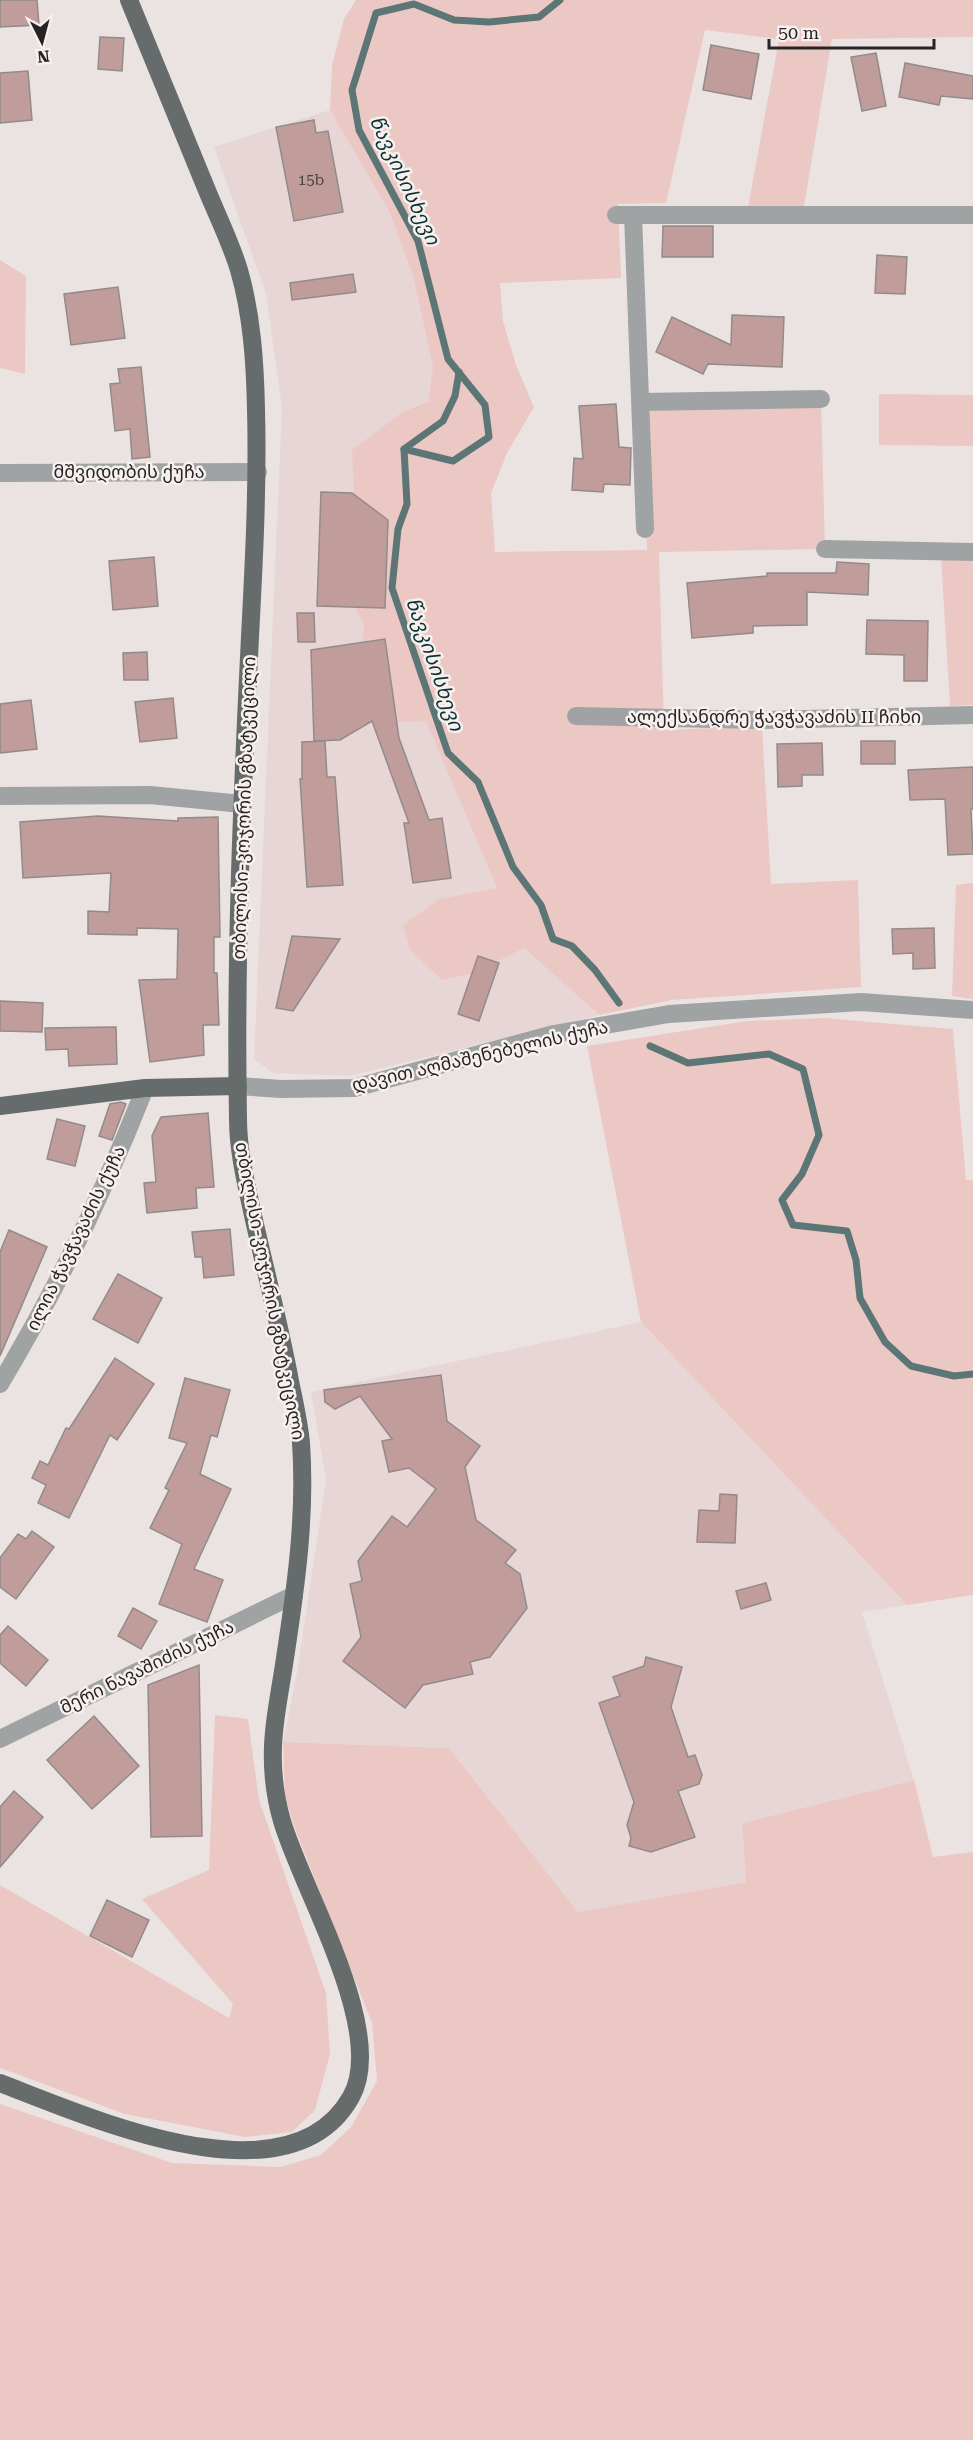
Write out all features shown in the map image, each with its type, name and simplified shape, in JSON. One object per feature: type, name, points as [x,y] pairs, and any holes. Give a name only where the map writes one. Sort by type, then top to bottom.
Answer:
[{"type":"main road","name":"თბილისი-კოჯორის გზატკეცილი","points":[[0,2083],[118,2127],[189,2145],[254,2151],[281,2148],[304,2141],[332,2121],[354,2093],[361,2070],[358,2024],[340,1968],[298,1867],[281,1818],[274,1778],[273,1741],[303,1519],[300,1435],[286,1357],[244,1173],[237,1127],[237,914],[258,472],[255,367],[239,270],[129,0]]},
{"type":"main road","points":[[0,1106],[145,1088],[238,1086]]},
{"type":"street","points":[[645,529],[641,402],[625,215],[973,215]]},
{"type":"street","points":[[641,402],[821,399]]},
{"type":"street","name":"მშვიდობის ქუჩა","points":[[0,473],[258,472]]},
{"type":"street","points":[[825,549],[973,552]]},
{"type":"street","name":"ალექსანდრე ჭავჭავაძის II ჩიხი","points":[[576,716],[760,720],[973,716]]},
{"type":"street","points":[[0,796],[150,795],[242,804]]},
{"type":"street","name":"დავით აღმაშენებელის ქუჩა","points":[[238,1086],[281,1089],[354,1088],[554,1034],[669,1014],[861,1002],[973,1010]]},
{"type":"street","name":"ილია ჭავჭავაძის ქუჩა","points":[[0,1384],[40,1317],[110,1175],[145,1088]]},
{"type":"street","name":"მერი ნავაშიძის ქუჩა","points":[[0,1740],[294,1595]]},
{"type":"shaded area","points":[[356,0],[973,0],[973,37],[832,39],[804,206],[748,207],[779,39],[705,30],[666,203],[618,204],[621,278],[500,283],[503,321],[516,365],[534,407],[507,453],[491,493],[495,552],[647,550],[641,402],[821,399],[825,549],[659,552],[664,730],[762,726],[771,884],[858,880],[861,987],[672,1000],[599,1015],[524,948],[475,973],[442,980],[410,950],[403,925],[439,899],[497,888],[426,721],[393,722],[361,653],[364,625],[352,602],[355,511],[352,450],[404,411],[428,402],[433,367],[413,276],[390,213],[330,110],[332,65],[344,19]]},
{"type":"shaded area","points":[[330,110],[390,213],[413,276],[433,367],[428,402],[404,411],[355,511],[352,602],[364,625],[361,653],[426,720],[497,888],[439,899],[403,925],[475,973],[524,948],[599,1015],[349,1076],[273,1073],[254,1059],[282,407],[266,294],[214,147]]},
{"type":"shaded area","points":[[0,260],[26,276],[25,374],[0,368]]},
{"type":"shaded area","points":[[879,394],[973,395],[973,446],[879,445]]},
{"type":"shaded area","points":[[941,557],[973,557],[973,705],[950,706]]},
{"type":"shaded area","points":[[973,883],[973,999],[952,996],[956,885]]},
{"type":"shaded area","points":[[824,1018],[953,1029],[966,1180],[973,1180],[973,1595],[907,1605],[641,1322],[587,1046],[747,1021]]},
{"type":"shaded area","points":[[641,1322],[907,1605],[862,1612],[914,1780],[742,1823],[746,1882],[578,1912],[449,1748],[283,1742],[297,1673],[326,1480],[311,1392]]},
{"type":"shaded area","points":[[215,1715],[248,1719],[259,1800],[326,1993],[330,2054],[315,2110],[292,2132],[245,2137],[125,2114],[0,2068],[0,1885],[229,2018],[233,2004],[142,1899],[209,1870]]},
{"type":"shaded area","points":[[283,1742],[449,1748],[578,1912],[746,1882],[742,1823],[914,1780],[933,1857],[973,1852],[973,2440],[0,2440],[0,2104],[172,2163],[280,2167],[321,2155],[351,2127],[377,2081],[372,2023],[295,1829],[285,1797]]},
{"type":"building","points":[[0,0],[37,0],[39,25],[0,27]]},
{"type":"building","points":[[100,37],[124,38],[122,71],[98,69]]},
{"type":"building","points":[[711,45],[759,54],[751,99],[703,90]]},
{"type":"building","points":[[876,53],[886,106],[862,111],[851,57]]},
{"type":"building","points":[[905,63],[973,76],[973,99],[941,96],[939,105],[899,97]]},
{"type":"building","points":[[28,71],[32,120],[0,123],[0,73]]},
{"type":"building","points":[[314,120],[316,133],[328,131],[343,212],[294,221],[276,127]]},
{"type":"building","points":[[663,226],[713,226],[713,257],[662,257]]},
{"type":"building","points":[[877,255],[907,257],[905,294],[875,293]]},
{"type":"building","points":[[353,274],[356,292],[292,300],[290,283]]},
{"type":"building","points":[[118,287],[125,338],[71,345],[64,294]]},
{"type":"building","points":[[732,315],[784,317],[782,367],[708,364],[703,374],[656,352],[672,317],[731,345]]},
{"type":"building","points":[[141,367],[150,457],[132,459],[130,429],[115,431],[110,384],[120,383],[118,369]]},
{"type":"building","points":[[616,404],[619,447],[631,448],[630,485],[604,484],[603,492],[572,490],[574,458],[583,459],[579,406]]},
{"type":"building","points":[[321,492],[352,493],[388,520],[385,608],[317,606]]},
{"type":"building","points":[[154,557],[158,606],[113,610],[109,561]]},
{"type":"building","points":[[837,562],[869,564],[868,595],[807,592],[807,625],[753,626],[753,633],[692,638],[687,583],[767,576],[767,573],[836,573]]},
{"type":"building","points":[[297,613],[314,613],[315,642],[298,642]]},
{"type":"building","points":[[867,620],[928,621],[927,681],[904,681],[904,655],[866,654]]},
{"type":"building","points":[[385,639],[399,738],[429,820],[442,818],[451,878],[413,883],[404,823],[409,823],[372,721],[340,740],[314,741],[311,650]]},
{"type":"building","points":[[147,652],[148,680],[124,680],[123,653]]},
{"type":"building","points":[[173,698],[177,738],[140,742],[135,702]]},
{"type":"building","points":[[31,700],[37,749],[0,753],[0,704]]},
{"type":"building","points":[[325,741],[327,777],[335,777],[343,885],[307,887],[300,779],[302,779],[302,742]]},
{"type":"building","points":[[861,741],[895,741],[895,764],[861,764]]},
{"type":"building","points":[[822,743],[823,775],[802,775],[802,786],[778,787],[777,744]]},
{"type":"building","points":[[973,767],[973,809],[971,809],[973,854],[948,855],[945,799],[910,800],[908,770]]},
{"type":"building","points":[[98,816],[178,821],[178,818],[218,817],[220,937],[214,937],[214,973],[217,973],[219,1025],[203,1025],[204,1055],[150,1062],[139,980],[177,979],[178,929],[137,928],[137,935],[88,934],[88,911],[109,912],[111,873],[23,878],[20,822]]},
{"type":"building","points":[[934,928],[935,968],[913,969],[913,953],[893,954],[892,929]]},
{"type":"building","points":[[292,936],[340,939],[293,1011],[276,1008]]},
{"type":"building","points":[[478,956],[499,963],[479,1021],[458,1014]]},
{"type":"building","points":[[0,1001],[43,1003],[42,1032],[0,1031]]},
{"type":"building","points":[[116,1027],[117,1064],[69,1066],[68,1049],[46,1050],[45,1028]]},
{"type":"building","points":[[121,1102],[126,1104],[112,1140],[99,1136],[110,1104]]},
{"type":"building","points":[[208,1113],[214,1187],[196,1188],[197,1208],[147,1213],[144,1183],[156,1182],[152,1136],[161,1117]]},
{"type":"building","points":[[57,1119],[85,1126],[75,1166],[47,1159]]},
{"type":"building","points":[[230,1229],[234,1275],[204,1278],[202,1257],[195,1257],[192,1232]]},
{"type":"building","points":[[9,1230],[47,1247],[0,1356],[0,1252]]},
{"type":"building","points":[[118,1274],[162,1298],[138,1343],[93,1319]]},
{"type":"building","points":[[115,1358],[154,1384],[117,1440],[110,1435],[69,1518],[38,1503],[46,1485],[32,1478],[40,1461],[48,1465],[66,1428],[69,1429]]},
{"type":"building","points":[[441,1375],[447,1421],[480,1446],[465,1467],[476,1520],[516,1550],[505,1563],[520,1574],[527,1608],[490,1657],[470,1662],[473,1674],[423,1685],[405,1708],[343,1661],[361,1637],[350,1584],[362,1581],[358,1561],[392,1516],[407,1527],[436,1489],[409,1468],[389,1472],[382,1441],[392,1439],[360,1396],[335,1409],[325,1402],[324,1390]]},
{"type":"building","points":[[185,1378],[230,1390],[217,1437],[211,1435],[200,1474],[231,1489],[194,1569],[223,1580],[207,1622],[159,1604],[182,1544],[150,1528],[169,1490],[165,1488],[187,1443],[169,1438]]},
{"type":"building","points":[[720,1494],[737,1495],[735,1543],[697,1542],[699,1510],[719,1511]]},
{"type":"building","points":[[32,1531],[54,1547],[16,1599],[0,1587],[0,1558],[18,1534],[26,1539]]},
{"type":"building","points":[[766,1583],[771,1600],[741,1609],[736,1591]]},
{"type":"building","points":[[133,1608],[157,1621],[141,1649],[118,1636]]},
{"type":"building","points":[[8,1626],[48,1660],[26,1686],[0,1663],[0,1635]]},
{"type":"building","points":[[646,1657],[682,1667],[671,1707],[688,1757],[695,1755],[702,1775],[699,1784],[678,1791],[695,1837],[651,1852],[629,1846],[631,1838],[627,1825],[634,1802],[599,1703],[620,1696],[613,1677],[644,1666]]},
{"type":"building","points":[[199,1665],[202,1836],[151,1837],[148,1685]]},
{"type":"building","points":[[94,1716],[139,1766],[92,1809],[47,1760]]},
{"type":"building","points":[[14,1791],[43,1817],[0,1867],[0,1807]]},
{"type":"building","points":[[107,1900],[149,1920],[132,1957],[90,1936]]},
{"type":"waterway","name":"წავკისისხევი","points":[[560,0],[539,17],[489,22],[454,20],[414,4],[376,13],[352,90],[359,130],[418,241],[448,359],[485,405],[489,437],[453,461],[404,449],[407,504],[398,529],[392,588],[448,753],[478,782],[513,867],[541,905],[553,939],[572,946],[595,970],[619,1003]]},
{"type":"waterway","points":[[404,449],[443,421],[455,396],[459,372]]},
{"type":"waterway","name":"წავკისისხევი","points":[[650,1046],[688,1063],[769,1054],[803,1069],[819,1135],[802,1174],[782,1200],[793,1225],[847,1231],[856,1260],[860,1298],[885,1342],[911,1366],[954,1376],[973,1374]]}]
